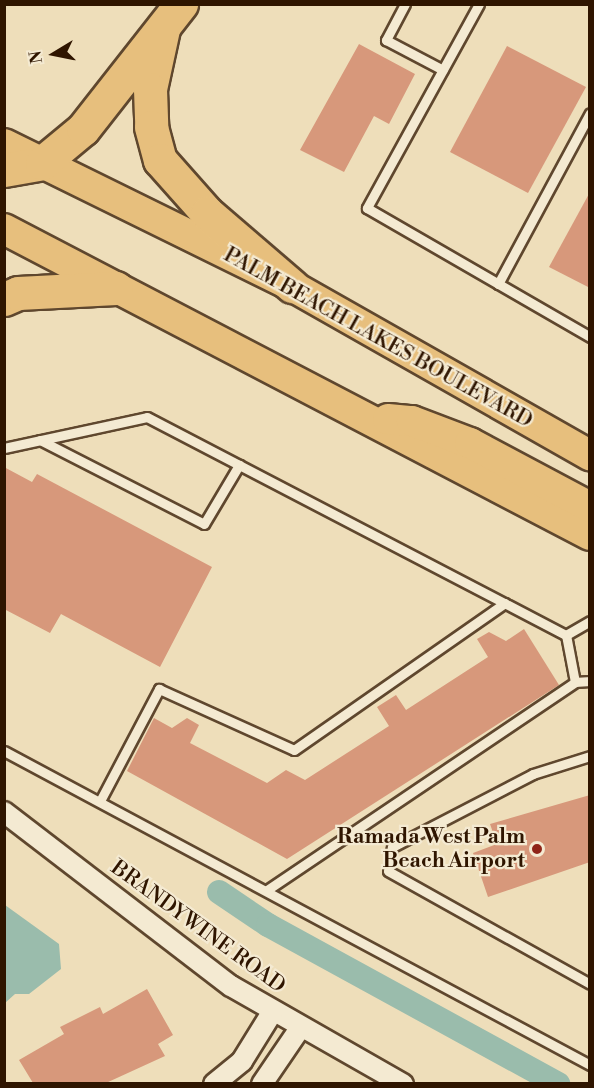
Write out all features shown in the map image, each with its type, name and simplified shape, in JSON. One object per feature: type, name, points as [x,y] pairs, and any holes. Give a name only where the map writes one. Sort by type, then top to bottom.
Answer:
[{"type":"highway","points":[[4,170],[42,163],[83,129],[172,17]]},
{"type":"highway","points":[[172,17],[150,89],[151,127],[160,160],[207,213],[292,286]]},
{"type":"highway","points":[[4,299],[18,293],[116,288]]},
{"type":"main road","name":"PALM BEACH LAKES BOULEVARD","points":[[4,144],[292,286],[590,455]]},
{"type":"main road","points":[[4,229],[590,535]]},
{"type":"main road","points":[[364,417],[412,421],[470,443],[590,507]]},
{"type":"street","name":"BRANDYWINE ROAD","points":[[4,812],[197,961],[300,1028],[403,1083]]},
{"type":"street","points":[[214,1083],[242,1061],[273,1011]]},
{"type":"street","points":[[262,1083],[300,1028]]},
{"type":"lane","points":[[405,4],[386,40],[443,70]]},
{"type":"lane","points":[[479,4],[367,208],[590,337]]},
{"type":"lane","points":[[498,284],[586,129],[590,113]]},
{"type":"lane","points":[[4,448],[147,417],[566,635]]},
{"type":"lane","points":[[40,440],[204,524],[239,465]]},
{"type":"lane","points":[[100,801],[159,689],[294,750],[505,603]]},
{"type":"lane","points":[[566,635],[590,621]]},
{"type":"lane","points":[[566,635],[575,682]]},
{"type":"lane","points":[[267,890],[575,682],[590,681]]},
{"type":"lane","points":[[4,751],[590,1065]]},
{"type":"lane","points":[[590,756],[533,774],[392,847],[388,871],[590,984]]},
{"type":"shaded area","points":[[5,905],[59,944],[61,969],[29,994],[15,994],[5,1003]]},
{"type":"building","points":[[359,44],[415,74],[389,124],[374,116],[344,172],[300,150]]},
{"type":"building","points":[[507,46],[586,87],[528,193],[450,152]]},
{"type":"building","points":[[590,192],[590,288],[549,267]]},
{"type":"building","points":[[4,467],[32,482],[37,474],[212,567],[160,667],[61,614],[50,633],[4,609]]},
{"type":"building","points":[[524,629],[559,685],[287,859],[127,771],[154,718],[172,728],[187,718],[199,725],[190,743],[267,783],[286,770],[305,780],[389,726],[377,707],[396,695],[406,710],[488,657],[477,639],[489,632],[506,641]]},
{"type":"building","name":"Ramada West Palm Beach Airport","points":[[590,795],[590,862],[488,897],[473,853],[497,844],[490,824]]},
{"type":"building","points":[[147,989],[173,1035],[158,1044],[165,1056],[106,1083],[33,1083],[19,1060],[64,1034],[60,1027],[100,1007],[103,1014]]},
{"type":"waterway","points":[[219,892],[268,925],[558,1084]]},
{"type":"place","name":"Ramada West Palm Beach Airport","points":[[537,849]]}]
